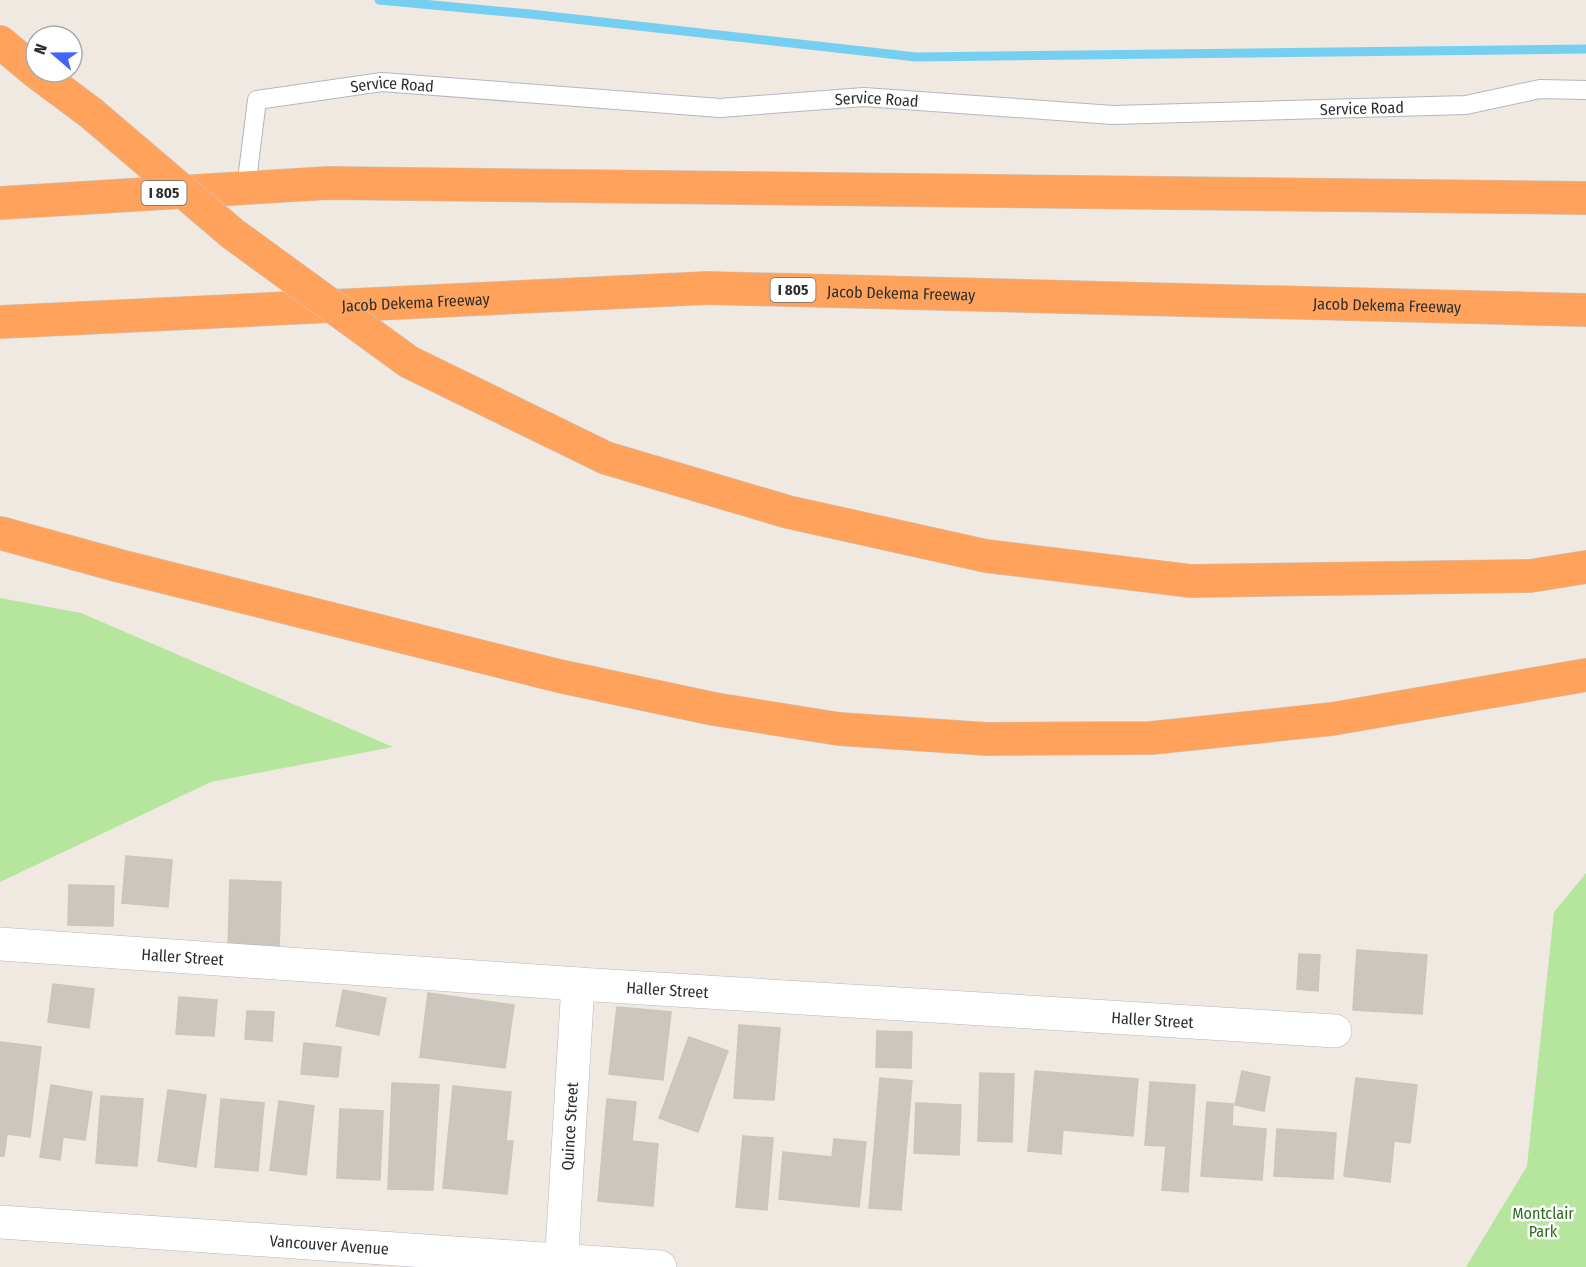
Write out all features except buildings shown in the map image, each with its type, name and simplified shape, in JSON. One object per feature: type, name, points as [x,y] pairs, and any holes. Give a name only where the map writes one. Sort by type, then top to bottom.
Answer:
[{"type":"highway","points":[[22,61],[92,113],[233,234],[409,362],[606,458],[788,512],[986,556],[1191,582],[1530,576],[1586,567]]},
{"type":"highway","name":"I 805","points":[[0,202],[328,183],[1586,198]]},
{"type":"highway","name":"Jacob Dekema Freeway","points":[[0,322],[708,288],[1586,310]]},
{"type":"highway","points":[[0,533],[120,566],[559,676],[714,710],[839,729],[987,739],[1151,738],[1332,719],[1586,675]]},
{"type":"street","name":"Haller Street","points":[[0,944],[578,984],[1335,1031]]},
{"type":"street","name":"Quince Street","points":[[561,1263],[578,984]]},
{"type":"street","name":"Vancouver Avenue","points":[[0,1222],[561,1263],[660,1267]]},
{"type":"lane","name":"Service Road","points":[[246,188],[256,100],[382,82],[720,108],[864,97],[1113,115],[1466,105],[1540,89],[1586,90]]},
{"type":"green space","points":[[0,598],[81,613],[393,747],[211,782],[0,882]]},
{"type":"green space","name":"Montclair Park","points":[[1586,873],[1586,1267],[1466,1267],[1527,1166],[1554,912]]},
{"type":"waterway","points":[[379,0],[530,14],[916,57],[1586,49]]}]
